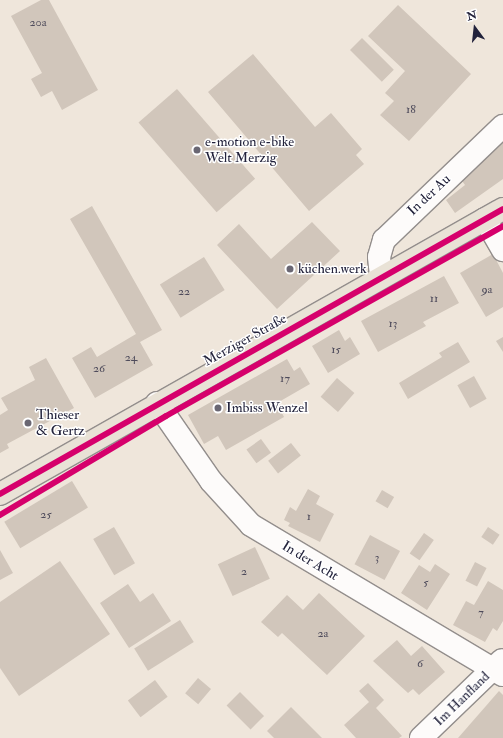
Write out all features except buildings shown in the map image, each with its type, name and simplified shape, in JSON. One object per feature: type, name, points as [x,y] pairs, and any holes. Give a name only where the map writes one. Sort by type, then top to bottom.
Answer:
[{"type":"main road","name":"Merziger Straße","points":[[0,494],[381,276],[494,214]]},
{"type":"street","name":"In der Au","points":[[381,276],[379,258],[384,240],[503,126]]},
{"type":"street","points":[[494,214],[503,250]]},
{"type":"street","name":"In der Acht","points":[[157,403],[210,481],[251,525],[500,668]]},
{"type":"street","name":"Im Hanfland","points":[[421,738],[500,668]]},
{"type":"cycle path","points":[[0,494],[503,209]]},
{"type":"cycle path","points":[[0,515],[166,416],[503,226]]},
{"type":"place","name":"e-motion e-bike Welt Merzig","points":[[197,150]]},
{"type":"place","name":"küchen.werk","points":[[290,269]]},
{"type":"place","name":"Imbiss Wenzel","points":[[218,408]]},
{"type":"place","name":"Thieser & Gertz","points":[[28,423]]}]
